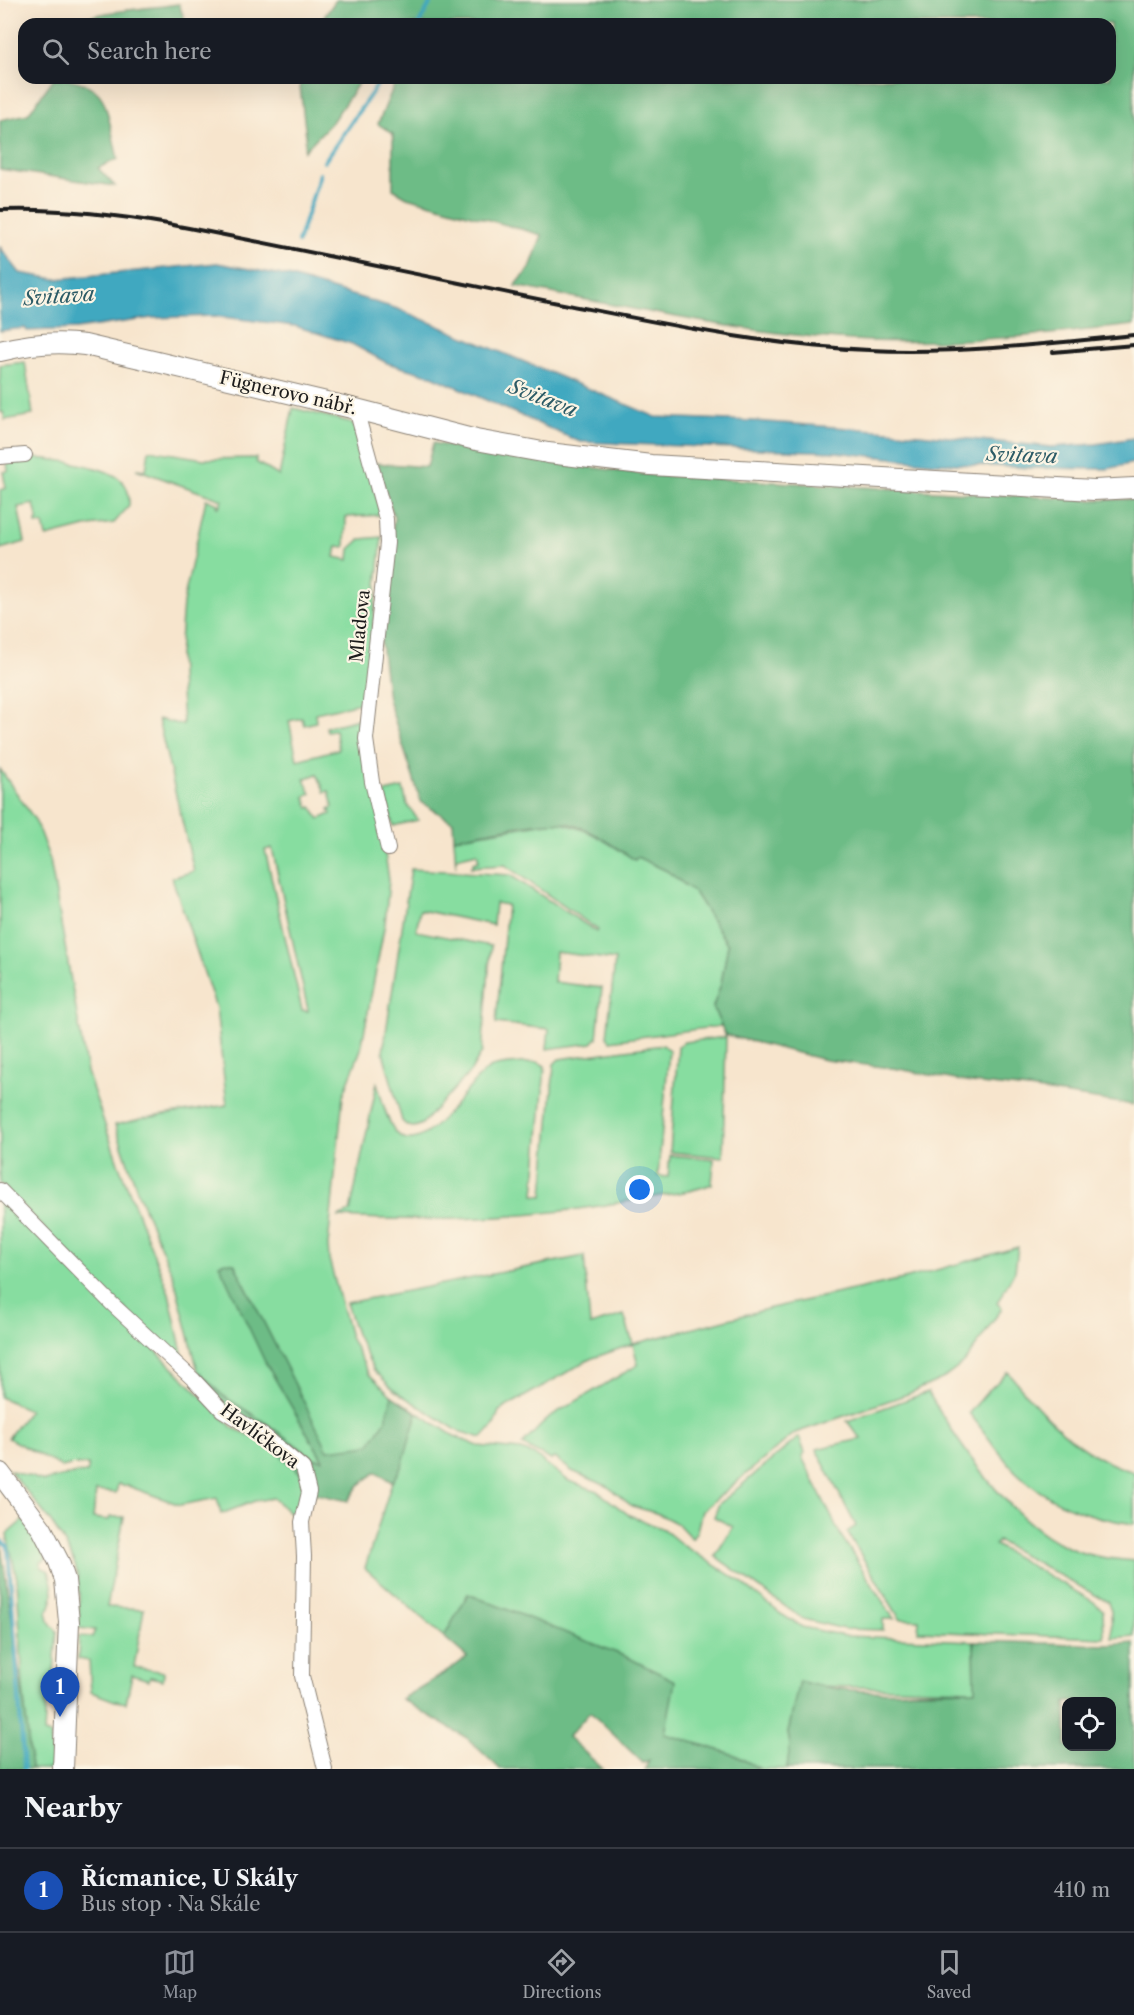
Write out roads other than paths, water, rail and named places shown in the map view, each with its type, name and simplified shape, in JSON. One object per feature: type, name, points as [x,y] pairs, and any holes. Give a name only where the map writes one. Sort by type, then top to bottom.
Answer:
[{"type":"street","name":"Fügnerovo nábř.","points":[[0,351],[42,343],[61,342],[85,345],[476,440],[576,456],[651,465],[1094,490],[1134,488]]},
{"type":"street","name":"Mladova","points":[[356,409],[386,519],[387,543],[366,739],[372,782],[388,849]]},
{"type":"street","points":[[0,457],[26,455]]},
{"type":"street","name":"Havlíčkova","points":[[0,1190],[111,1303],[194,1380],[222,1410],[266,1437],[303,1468],[309,1492],[302,1522],[304,1556],[302,1676],[325,1769]]},
{"type":"street","points":[[1,1475],[42,1529],[59,1562],[65,1580],[69,1622],[63,1769]]},
{"type":"water","name":"Svitava","points":[[0,247],[20,273],[56,279],[217,263],[288,276],[398,309],[656,417],[754,421],[889,431],[1051,447],[1096,444],[1134,438],[1134,463],[1107,469],[1032,468],[935,463],[835,452],[580,442],[432,376],[387,363],[352,344],[295,326],[215,316],[152,318],[76,329],[27,331],[25,328],[0,331]]},
{"type":"waterway","points":[[422,18],[432,0]]},
{"type":"waterway","points":[[324,162],[378,84]]},
{"type":"waterway","points":[[298,242],[320,174]]},
{"type":"waterway","points":[[0,1540],[8,1546],[24,1769]]},
{"type":"railway","points":[[0,210],[63,211],[147,220],[635,318],[791,344],[869,350],[936,351],[1134,335]]},
{"type":"railway","points":[[1053,352],[1134,345]]},
{"type":"place","name":"Řícmanice, U Skály","points":[[60,1717]]}]
